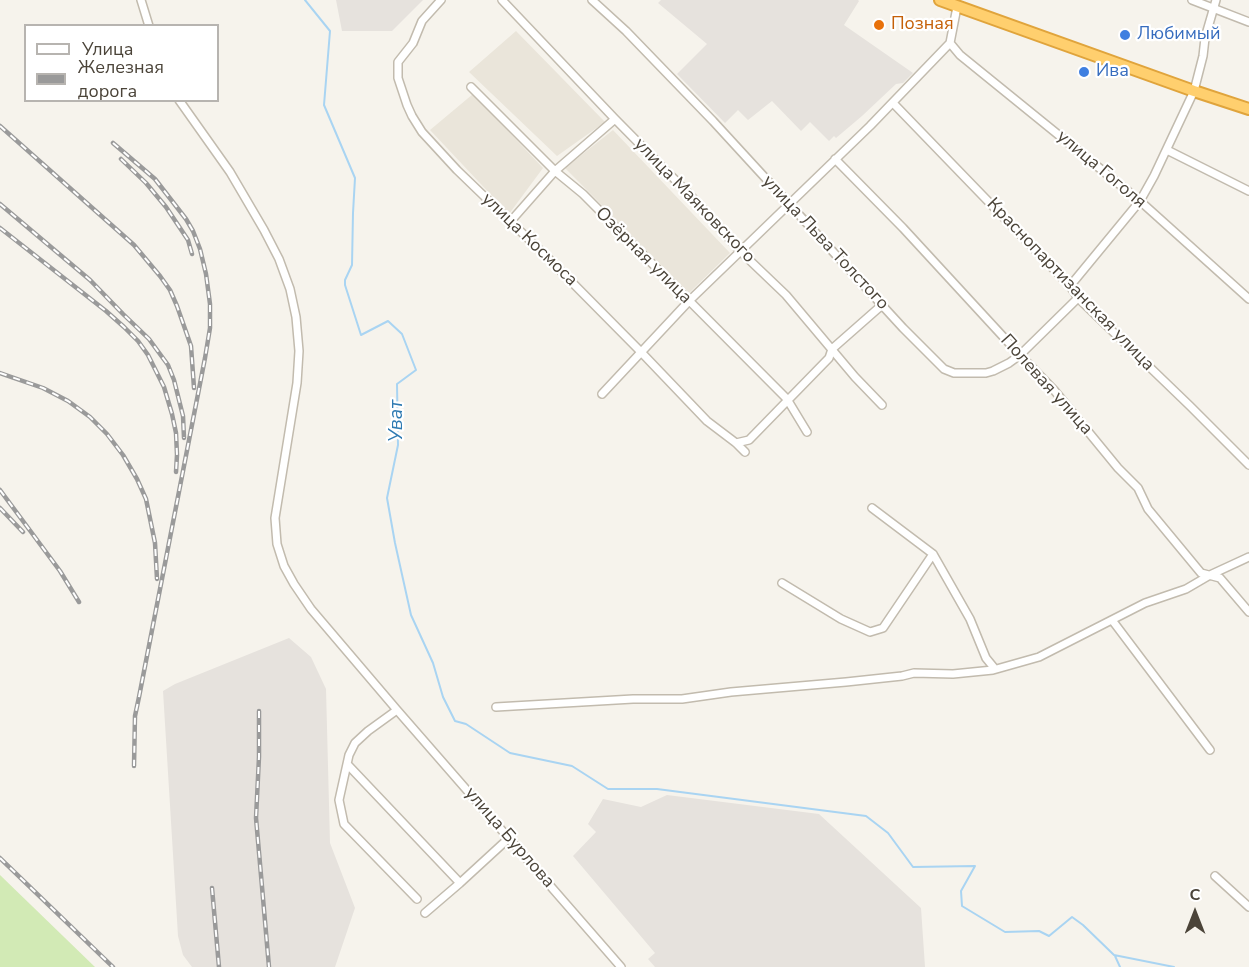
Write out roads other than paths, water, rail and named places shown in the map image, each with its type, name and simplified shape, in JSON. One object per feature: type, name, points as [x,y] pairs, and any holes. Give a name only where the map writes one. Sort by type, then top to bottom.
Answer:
[{"type":"highway","points":[[950,3],[1249,109]]},
{"type":"street","points":[[141,0],[148,24]]},
{"type":"street","name":"улица Космоса","points":[[441,0],[422,21],[413,43],[398,62],[398,78],[412,116],[422,132],[707,421],[745,452]]},
{"type":"street","name":"улица Маяковского","points":[[502,0],[692,197],[740,251],[786,295],[855,377],[882,405]]},
{"type":"street","name":"улица Льва Толстого","points":[[592,0],[626,31],[713,121],[928,355],[944,369],[954,373],[986,373],[1009,363],[1078,298]]},
{"type":"street","points":[[1192,0],[1249,22]]},
{"type":"street","points":[[1070,286],[1140,201],[1167,150],[1194,91],[1216,0]]},
{"type":"street","points":[[602,394],[689,301],[893,103],[950,43],[950,3]]},
{"type":"street","name":"улица Гоголя","points":[[950,43],[960,55],[1140,201],[1249,299]]},
{"type":"street","name":"Озёрная улица","points":[[471,87],[555,171],[583,195],[787,399],[807,432]]},
{"type":"street","name":"улица Бурлова","points":[[180,102],[230,172],[269,240],[290,289],[296,317],[299,351],[297,383],[274,518],[277,544],[284,566],[311,609],[621,967]]},
{"type":"street","name":"Краснопартизанская улица","points":[[893,103],[1070,286],[1078,298],[1249,465]]},
{"type":"street","points":[[510,222],[555,171],[615,119]]},
{"type":"street","points":[[1167,150],[1249,191]]},
{"type":"street","name":"Полевая улица","points":[[835,159],[903,228],[1054,390],[1118,468],[1138,488],[1148,509],[1200,573],[1220,578],[1249,612]]},
{"type":"street","points":[[736,443],[749,440],[829,358],[832,349],[882,305]]},
{"type":"street","points":[[872,508],[933,554],[970,619],[986,658],[995,669]]},
{"type":"street","points":[[782,583],[870,632],[883,628],[933,554]]},
{"type":"street","points":[[496,707],[633,699],[682,699],[915,673],[953,674],[995,669],[1039,657],[1145,603],[1186,589],[1249,557]]},
{"type":"street","points":[[1112,620],[1210,750]]},
{"type":"street","points":[[397,710],[355,743],[349,755],[339,800],[344,824],[417,898]]},
{"type":"street","points":[[348,765],[460,883]]},
{"type":"street","points":[[425,913],[509,838]]},
{"type":"street","points":[[1215,876],[1249,907]]},
{"type":"waterway","points":[[305,0],[330,31],[324,105],[355,178],[352,265],[345,285],[361,335],[388,321],[402,334],[416,370],[397,384],[398,445],[387,498],[411,615],[433,663],[443,697],[455,721],[466,724],[510,753],[572,766],[608,789],[657,789],[866,816],[888,833],[913,867],[975,866],[961,891],[962,906],[1005,932],[1039,931],[1049,936],[1072,917],[1114,955],[1174,967]]},
{"type":"waterway","name":"Уват","points":[[1115,956],[1120,967]]},
{"type":"railway","points":[[0,126],[134,245],[160,276],[170,290],[191,346],[194,388]]},
{"type":"railway","points":[[113,143],[155,179],[186,219],[200,249],[210,304],[210,328],[205,358],[135,716],[134,766]]},
{"type":"railway","points":[[121,159],[146,183],[166,207],[188,240],[192,254]]},
{"type":"railway","points":[[0,204],[90,280],[149,339],[168,365],[174,380],[183,416],[184,438]]},
{"type":"railway","points":[[0,228],[106,311],[138,341],[148,355],[164,387],[172,414],[176,433],[176,472]]},
{"type":"railway","points":[[0,373],[43,388],[68,401],[90,417],[107,434],[123,455],[146,499],[155,543],[157,579]]},
{"type":"railway","points":[[0,490],[60,571],[79,602]]},
{"type":"railway","points":[[0,508],[23,532]]},
{"type":"railway","points":[[259,711],[256,818],[269,967]]},
{"type":"railway","points":[[0,858],[113,967]]},
{"type":"railway","points":[[212,888],[219,967]]},
{"type":"place","name":"Позная","points":[[879,25]]},
{"type":"place","name":"Любимый","points":[[1125,35]]},
{"type":"place","name":"Ива","points":[[1084,72]]}]
